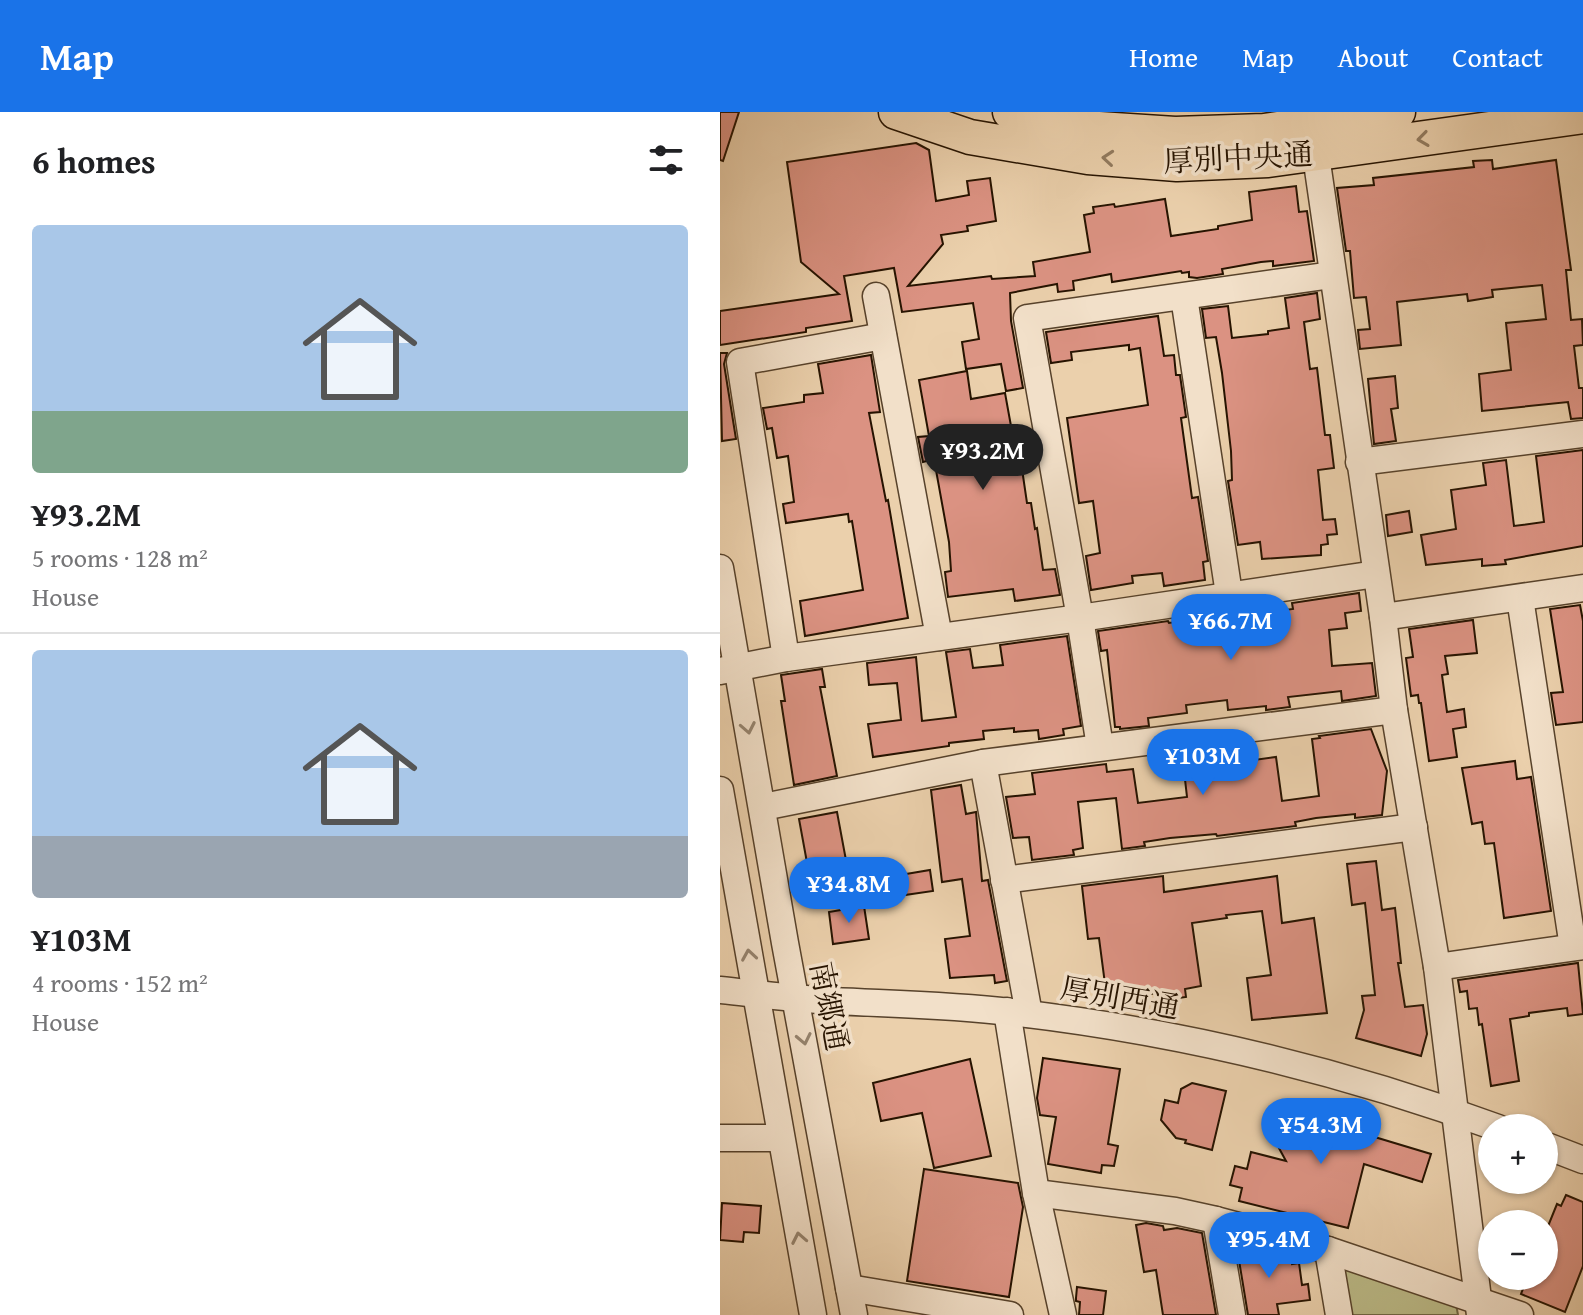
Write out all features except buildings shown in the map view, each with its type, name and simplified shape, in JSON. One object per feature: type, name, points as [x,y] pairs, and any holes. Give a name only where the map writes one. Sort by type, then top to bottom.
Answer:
[{"type":"main road","name":"厚別中央通","points":[[896,112],[970,137],[1088,157],[1177,164],[1268,160],[1312,130],[1398,112]]},
{"type":"main road","name":"厚別中央通","points":[[1010,112],[1084,128],[1175,134],[1582,117]]},
{"type":"street","points":[[1312,130],[1394,710],[1437,967],[1480,1308]]},
{"type":"street","points":[[1100,747],[1027,318],[1332,275]]},
{"type":"street","points":[[876,296],[939,637]]},
{"type":"street","points":[[1184,297],[1229,594]]},
{"type":"street","points":[[786,658],[740,362],[883,336]]},
{"type":"street","points":[[1359,462],[1583,434]]},
{"type":"street","name":"南郷通","points":[[720,568],[729,670],[763,807],[854,1315]]},
{"type":"street","points":[[729,670],[786,658],[1376,574]]},
{"type":"street","points":[[1383,617],[1583,588]]},
{"type":"street","points":[[1437,967],[1578,946],[1520,598]]},
{"type":"street","points":[[763,807],[983,763],[1394,710]]},
{"type":"street","points":[[983,763],[1004,880],[1036,1193],[1063,1315]]},
{"type":"street","points":[[720,790],[813,1315]]},
{"type":"street","points":[[1004,880],[1414,827]]},
{"type":"street","name":"厚別西通","points":[[720,990],[1018,1013],[1135,1030],[1254,1053],[1352,1079],[1478,1121]]},
{"type":"street","points":[[720,1138],[780,1138]]},
{"type":"street","points":[[1558,1150],[1583,1160]]},
{"type":"street","points":[[1036,1193],[1175,1211],[1216,1220],[1328,1250],[1480,1308],[1520,1315]]},
{"type":"street","points":[[1216,1220],[1232,1315]]},
{"type":"street","points":[[1328,1250],[1339,1315]]},
{"type":"street","points":[[849,1288],[1010,1315]]},
{"type":"shaded area","points":[[1331,1264],[1456,1304],[1458,1315],[1339,1315]]}]
